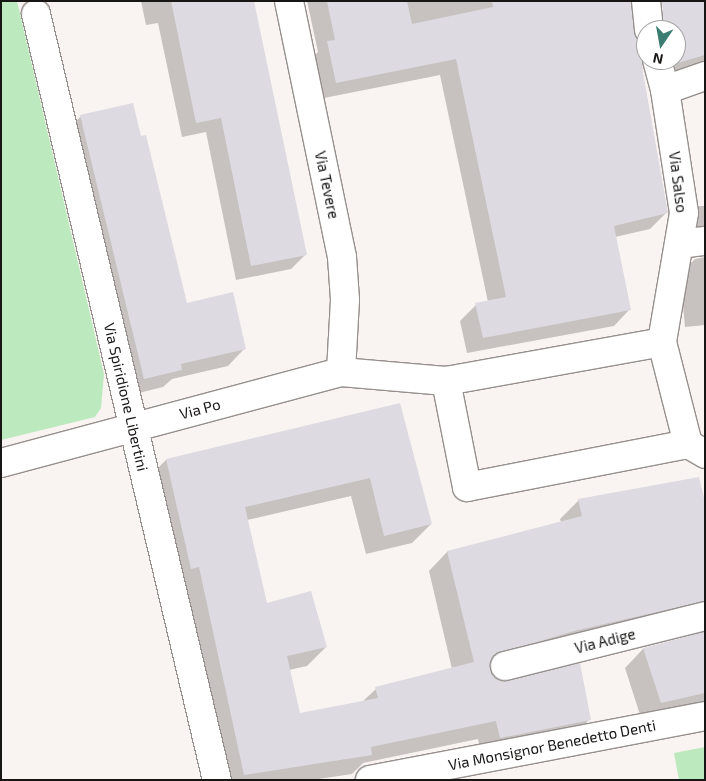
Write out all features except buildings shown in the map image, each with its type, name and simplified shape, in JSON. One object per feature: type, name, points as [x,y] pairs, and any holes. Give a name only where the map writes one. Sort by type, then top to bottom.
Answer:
[{"type":"street","name":"Via Tevere","points":[[289,1],[342,257],[345,300],[341,372]]},
{"type":"street","points":[[646,1],[648,20]]},
{"type":"street","name":"Via Spiridione Libertini","points":[[36,14],[217,780]]},
{"type":"street","name":"Via Salso","points":[[660,70],[665,90],[684,213],[692,243],[669,304],[662,342]]},
{"type":"street","points":[[665,90],[705,76]]},
{"type":"street","name":"Via Po","points":[[1,463],[133,426],[341,372],[446,381],[662,342]]},
{"type":"street","points":[[446,381],[467,487],[696,449],[662,342]]},
{"type":"street","name":"Via Adige","points":[[505,666],[705,616]]},
{"type":"street","name":"Via Monsignor Benedetto Denti","points":[[370,780],[705,716]]},
{"type":"green space","points":[[1,1],[17,1],[104,374],[101,408],[95,417],[1,440]]},
{"type":"green space","points":[[705,747],[705,780],[679,780],[674,753]]}]
